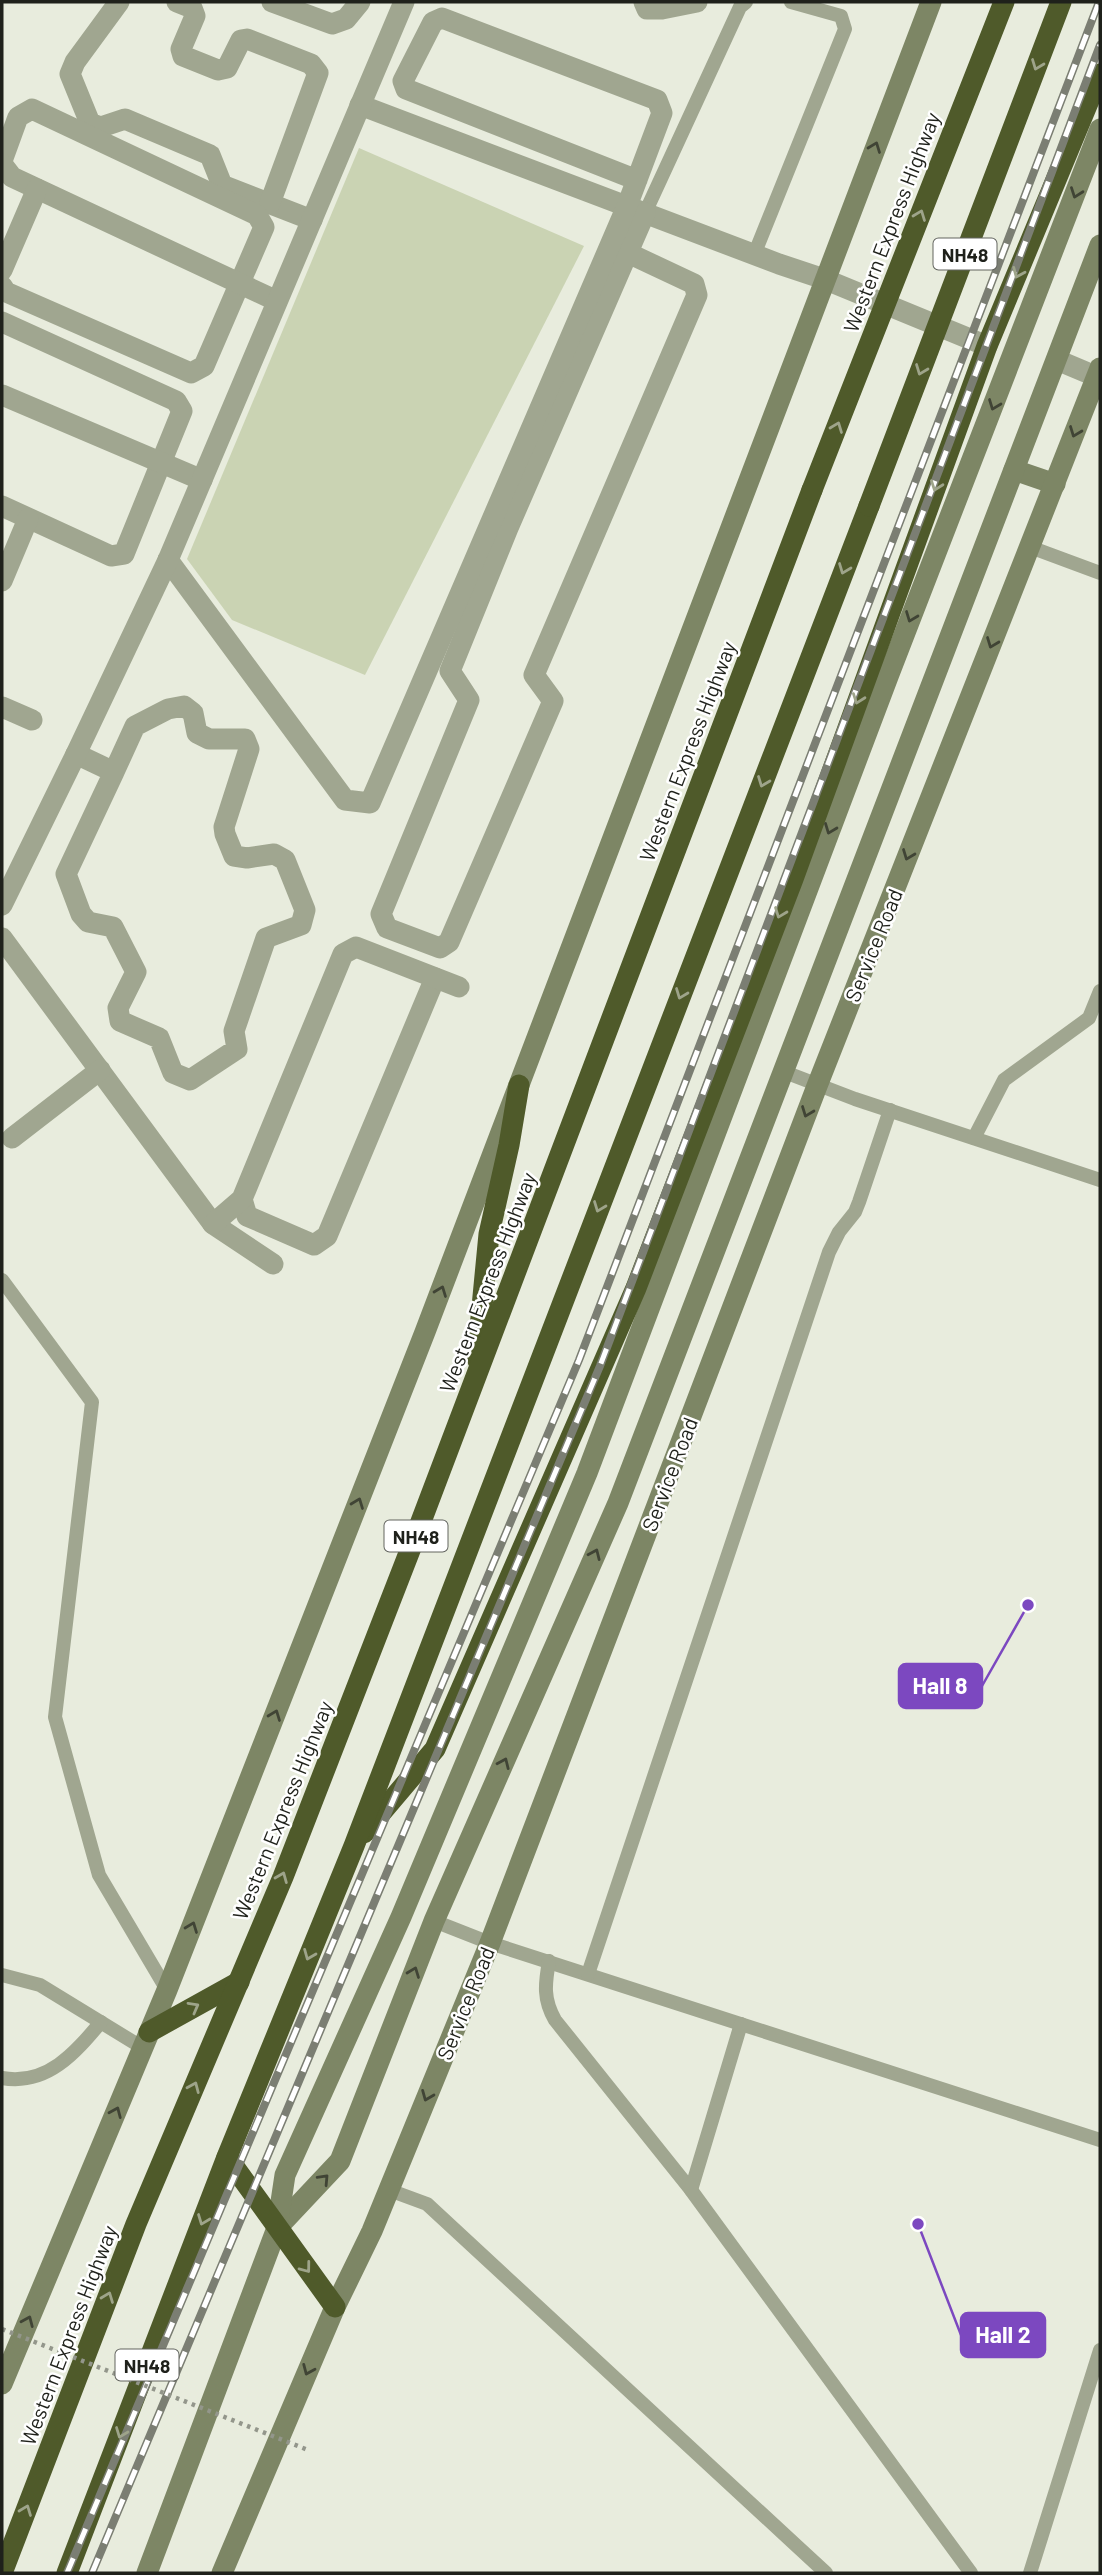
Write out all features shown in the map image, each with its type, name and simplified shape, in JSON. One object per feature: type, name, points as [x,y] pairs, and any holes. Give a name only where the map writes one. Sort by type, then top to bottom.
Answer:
[{"type":"highway","name":"Western Express Highway","points":[[2,2573],[136,2224],[283,1877],[476,1382],[811,490],[1004,2]]},
{"type":"highway","name":"NH48","points":[[67,2573],[227,2157],[354,1846],[1061,2]]},
{"type":"highway","points":[[354,1846],[435,1749],[636,1288],[793,879],[987,346],[1100,74]]},
{"type":"highway","points":[[476,1382],[489,1234],[519,1086]]},
{"type":"highway","points":[[146,2040],[239,1982]]},
{"type":"highway","points":[[227,2157],[335,2307]]},
{"type":"main road","points":[[2,2384],[167,1990],[425,1332],[931,2]]},
{"type":"main road","points":[[147,2573],[277,2228],[285,2175],[401,1917],[587,1472],[884,687],[1100,129]]},
{"type":"main road","points":[[277,2228],[340,2161],[434,1921],[625,1484],[1100,245]]},
{"type":"main road","name":"Service Road","points":[[222,2573],[335,2307],[372,2231],[490,1942],[817,1086],[1099,374]]},
{"type":"main road","points":[[1014,470],[1055,484]]},
{"type":"main road","points":[[835,935],[872,948]]},
{"type":"main road","points":[[625,1484],[659,1499]]},
{"type":"street","points":[[119,2],[75,62],[70,74],[90,123],[101,127],[125,119],[210,155],[222,185],[312,220]]},
{"type":"street","points":[[177,2],[192,8],[195,16],[181,49],[183,56],[218,70],[227,68],[241,40],[247,38],[311,64],[317,73],[271,204]]},
{"type":"street","points":[[272,2],[332,24],[346,19],[360,2]]},
{"type":"street","points":[[2,905],[168,560],[404,2]]},
{"type":"street","points":[[644,2],[648,9],[662,9],[698,2]]},
{"type":"street","points":[[628,253],[694,284],[697,295],[534,675],[553,702],[449,942],[440,948],[387,928],[381,914],[468,700],[450,671],[508,528],[628,253],[636,209],[637,180],[662,113],[657,100],[442,18],[433,22],[403,80],[406,89],[637,180]]},
{"type":"street","points":[[360,105],[824,279],[987,346]]},
{"type":"street","points":[[2,286],[6,292],[191,373],[204,366],[240,283],[264,227],[257,215],[32,109],[18,117],[2,163],[12,177],[240,283],[277,301]]},
{"type":"street","points":[[2,270],[37,189]]},
{"type":"street","points":[[168,560],[345,800],[370,803],[636,209]]},
{"type":"street","points":[[2,323],[176,401],[183,411],[124,554],[111,556],[2,506]]},
{"type":"street","points":[[1057,360],[1099,374]]},
{"type":"street","points":[[2,395],[202,480]]},
{"type":"street","points":[[2,581],[28,519]]},
{"type":"street","points":[[184,706],[193,713],[197,733],[208,739],[245,740],[249,750],[224,827],[225,834],[234,856],[247,859],[274,854],[285,860],[305,909],[301,925],[266,938],[234,1031],[237,1049],[190,1080],[173,1073],[159,1038],[120,1021],[118,1008],[136,972],[113,927],[88,922],[81,914],[66,874],[114,772],[135,726],[169,709],[184,706]]},
{"type":"street","points":[[2,708],[33,720]]},
{"type":"street","points":[[76,754],[114,772]]},
{"type":"street","points":[[2,938],[214,1224],[273,1264]]},
{"type":"street","points":[[214,1224],[242,1199],[343,954],[356,947],[459,987]]},
{"type":"street","points":[[242,1199],[247,1216],[314,1245],[327,1236],[435,978]]},
{"type":"street","points":[[12,1138],[100,1070]]},
{"type":"lane","points":[[636,209],[740,7],[747,2]]},
{"type":"lane","points":[[754,254],[845,29],[841,16],[791,2]]},
{"type":"lane","points":[[1030,547],[1100,573]]},
{"type":"lane","points":[[974,1138],[1004,1080],[1089,1018],[1100,991]]},
{"type":"lane","points":[[782,1071],[817,1086],[1100,1180]]},
{"type":"lane","points":[[588,1974],[829,1252],[839,1232],[855,1212],[890,1110]]},
{"type":"lane","points":[[2,1280],[92,1402],[55,1717],[99,1875],[167,1990]]},
{"type":"lane","points":[[434,1921],[490,1942],[1100,2140]]},
{"type":"lane","points":[[549,1961],[544,1991],[546,2004],[555,2020],[691,2190],[971,2573]]},
{"type":"lane","points":[[2,1975],[40,1984],[101,2022],[146,2040]]},
{"type":"lane","points":[[2,2078],[13,2080],[51,2071],[74,2054],[101,2022]]},
{"type":"lane","points":[[691,2190],[741,2024]]},
{"type":"lane","points":[[389,2190],[427,2204],[826,2573]]},
{"type":"lane","points":[[1030,2573],[1100,2350]]},
{"type":"path","points":[[2,2329],[308,2450]]},
{"type":"green space","points":[[359,148],[584,246],[365,675],[232,620],[187,559]]},
{"type":"railway","points":[[67,2573],[579,1360],[1099,2]]},
{"type":"railway","points":[[92,2573],[600,1366],[1100,45]]},
{"type":"place","name":"Hall 8","points":[[1028,1605]]},
{"type":"place","name":"Hall 2","points":[[918,2224]]}]
